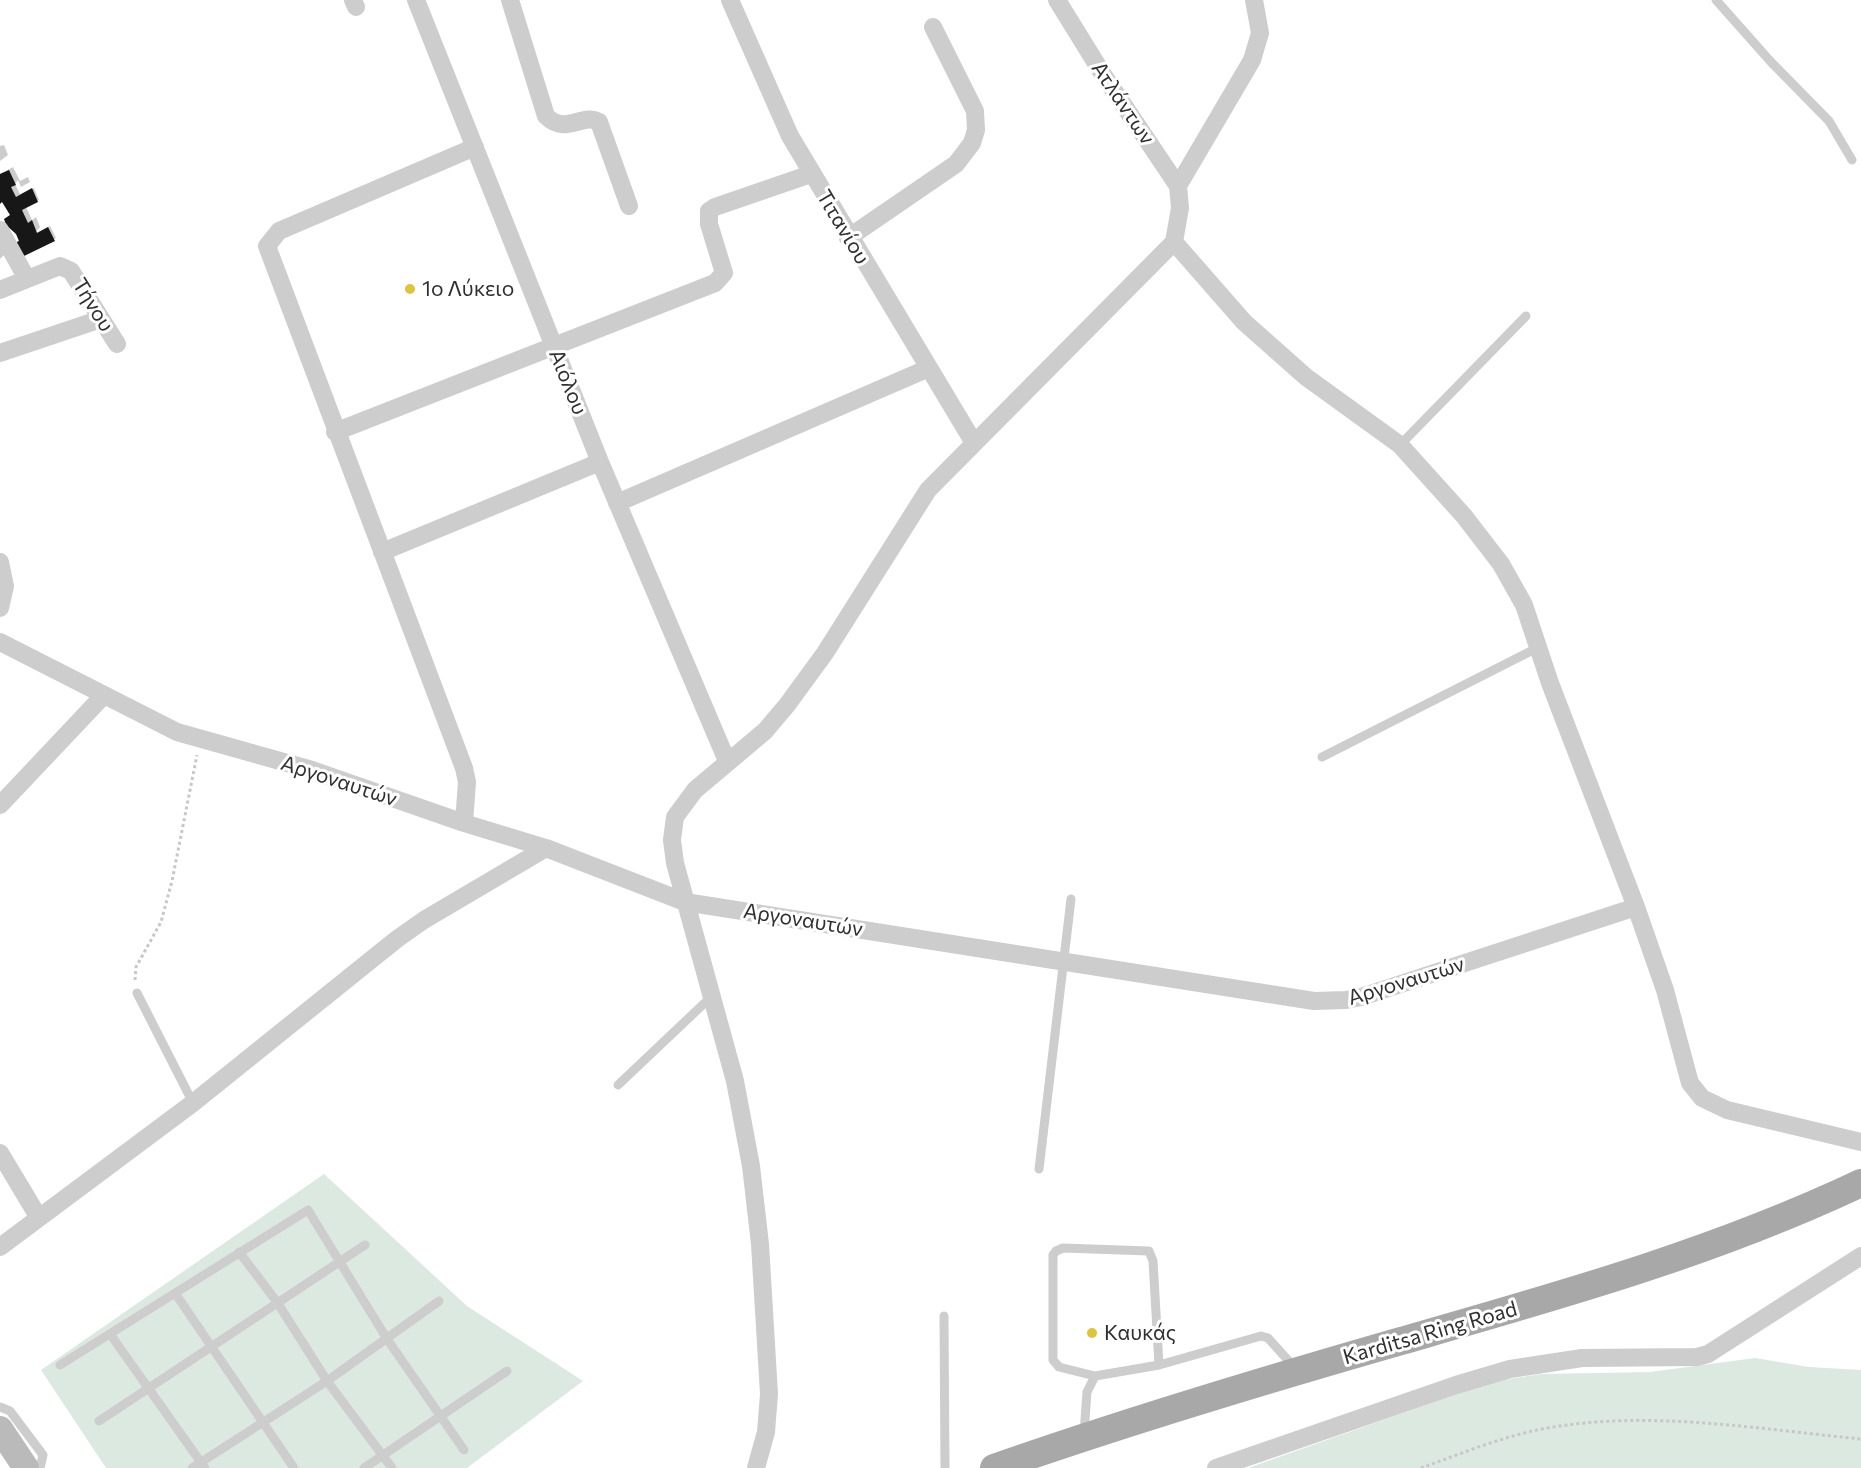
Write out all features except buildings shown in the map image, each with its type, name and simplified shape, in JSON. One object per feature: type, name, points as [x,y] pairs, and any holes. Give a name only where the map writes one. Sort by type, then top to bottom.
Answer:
[{"type":"main road","name":"Karditsa Ring Road","points":[[993,1468],[1083,1437],[1298,1371],[1666,1262],[1778,1221],[1861,1183]]},
{"type":"main road","points":[[0,1429],[26,1468]]},
{"type":"street","name":"Αιόλου","points":[[416,0],[600,462],[727,761]]},
{"type":"street","points":[[510,0],[546,116],[556,124],[565,125],[592,119],[599,122],[629,206]]},
{"type":"street","name":"Τιτανίου","points":[[730,0],[778,115],[848,237],[974,443]]},
{"type":"street","name":"Ατλάντων","points":[[1057,0],[1104,76],[1178,186],[1180,208],[1174,242]]},
{"type":"street","points":[[1178,186],[1252,60],[1260,33],[1254,0]]},
{"type":"street","points":[[848,237],[956,164],[972,143],[976,130],[975,111],[933,27]]},
{"type":"street","points":[[464,823],[467,782],[464,768],[335,432],[267,246],[279,231],[474,147]]},
{"type":"street","points":[[335,432],[719,281],[724,273],[709,224],[709,211],[811,174]]},
{"type":"street","points":[[0,230],[27,279]]},
{"type":"street","points":[[756,1468],[769,1414],[760,1244],[745,1126],[673,853],[672,830],[675,817],[689,796],[727,761],[765,731],[787,705],[825,653],[928,490],[1174,242],[1244,322],[1306,377],[1400,445],[1464,516],[1501,564],[1524,605],[1550,683],[1636,907],[1665,990],[1689,1079],[1698,1095],[1707,1102],[1727,1110],[1861,1142]]},
{"type":"street","name":"Τήνου","points":[[0,290],[60,266],[65,267],[71,271],[117,344]]},
{"type":"street","points":[[0,353],[101,319]]},
{"type":"street","points":[[617,503],[929,368]]},
{"type":"street","points":[[382,552],[600,462]]},
{"type":"street","points":[[0,562],[5,586],[0,608]]},
{"type":"street","name":"Αργοναυτών","points":[[0,642],[164,727],[312,770],[464,823],[546,848],[685,902],[1064,960],[1295,999],[1346,1000],[1636,907]]},
{"type":"street","points":[[0,805],[104,695]]},
{"type":"street","points":[[0,1247],[193,1103],[423,920],[546,848]]},
{"type":"street","points":[[0,1153],[39,1218]]},
{"type":"street","points":[[1216,1468],[1456,1385],[1510,1369],[1582,1358],[1697,1357],[1708,1354],[1726,1345],[1861,1256]]},
{"type":"lane","points":[[1716,0],[1771,62],[1829,121],[1852,160]]},
{"type":"lane","points":[[1400,445],[1526,316]]},
{"type":"lane","points":[[1322,757],[1539,647]]},
{"type":"lane","points":[[1039,1169],[1071,899]]},
{"type":"lane","points":[[137,993],[193,1103]]},
{"type":"lane","points":[[618,1085],[712,996]]},
{"type":"lane","points":[[60,1365],[308,1210],[387,1339],[464,1450]]},
{"type":"lane","points":[[99,1421],[366,1245]]},
{"type":"lane","points":[[1159,1365],[1153,1261],[1149,1251],[1064,1248],[1056,1251],[1053,1255],[1053,1360],[1059,1368],[1095,1376],[1159,1365],[1261,1336],[1268,1338],[1298,1371]]},
{"type":"lane","points":[[239,1252],[277,1302],[327,1381],[392,1468]]},
{"type":"lane","points":[[175,1293],[261,1423],[294,1468]]},
{"type":"lane","points":[[192,1468],[203,1465],[439,1301]]},
{"type":"lane","points":[[944,1316],[945,1468]]},
{"type":"lane","points":[[110,1334],[203,1465]]},
{"type":"lane","points":[[364,1468],[441,1418],[507,1371]]},
{"type":"lane","points":[[1083,1437],[1087,1392],[1095,1376]]},
{"type":"lane","points":[[0,1407],[10,1411],[43,1455],[40,1468]]},
{"type":"path","points":[[137,993],[136,967],[160,922],[169,891],[199,738]]},
{"type":"path","points":[[1421,1468],[1523,1434],[1596,1423],[1702,1423],[1861,1439]]},
{"type":"shaded area","points":[[324,1174],[467,1306],[583,1381],[467,1468],[106,1468],[41,1370]]},
{"type":"shaded area","points":[[1755,1358],[1809,1367],[1861,1370],[1861,1468],[1248,1468],[1490,1382],[1541,1374],[1650,1372]]},
{"type":"place","name":"1ο Λύκειο","points":[[410,289]]},
{"type":"place","name":"Καυκάς","points":[[1092,1333]]}]
